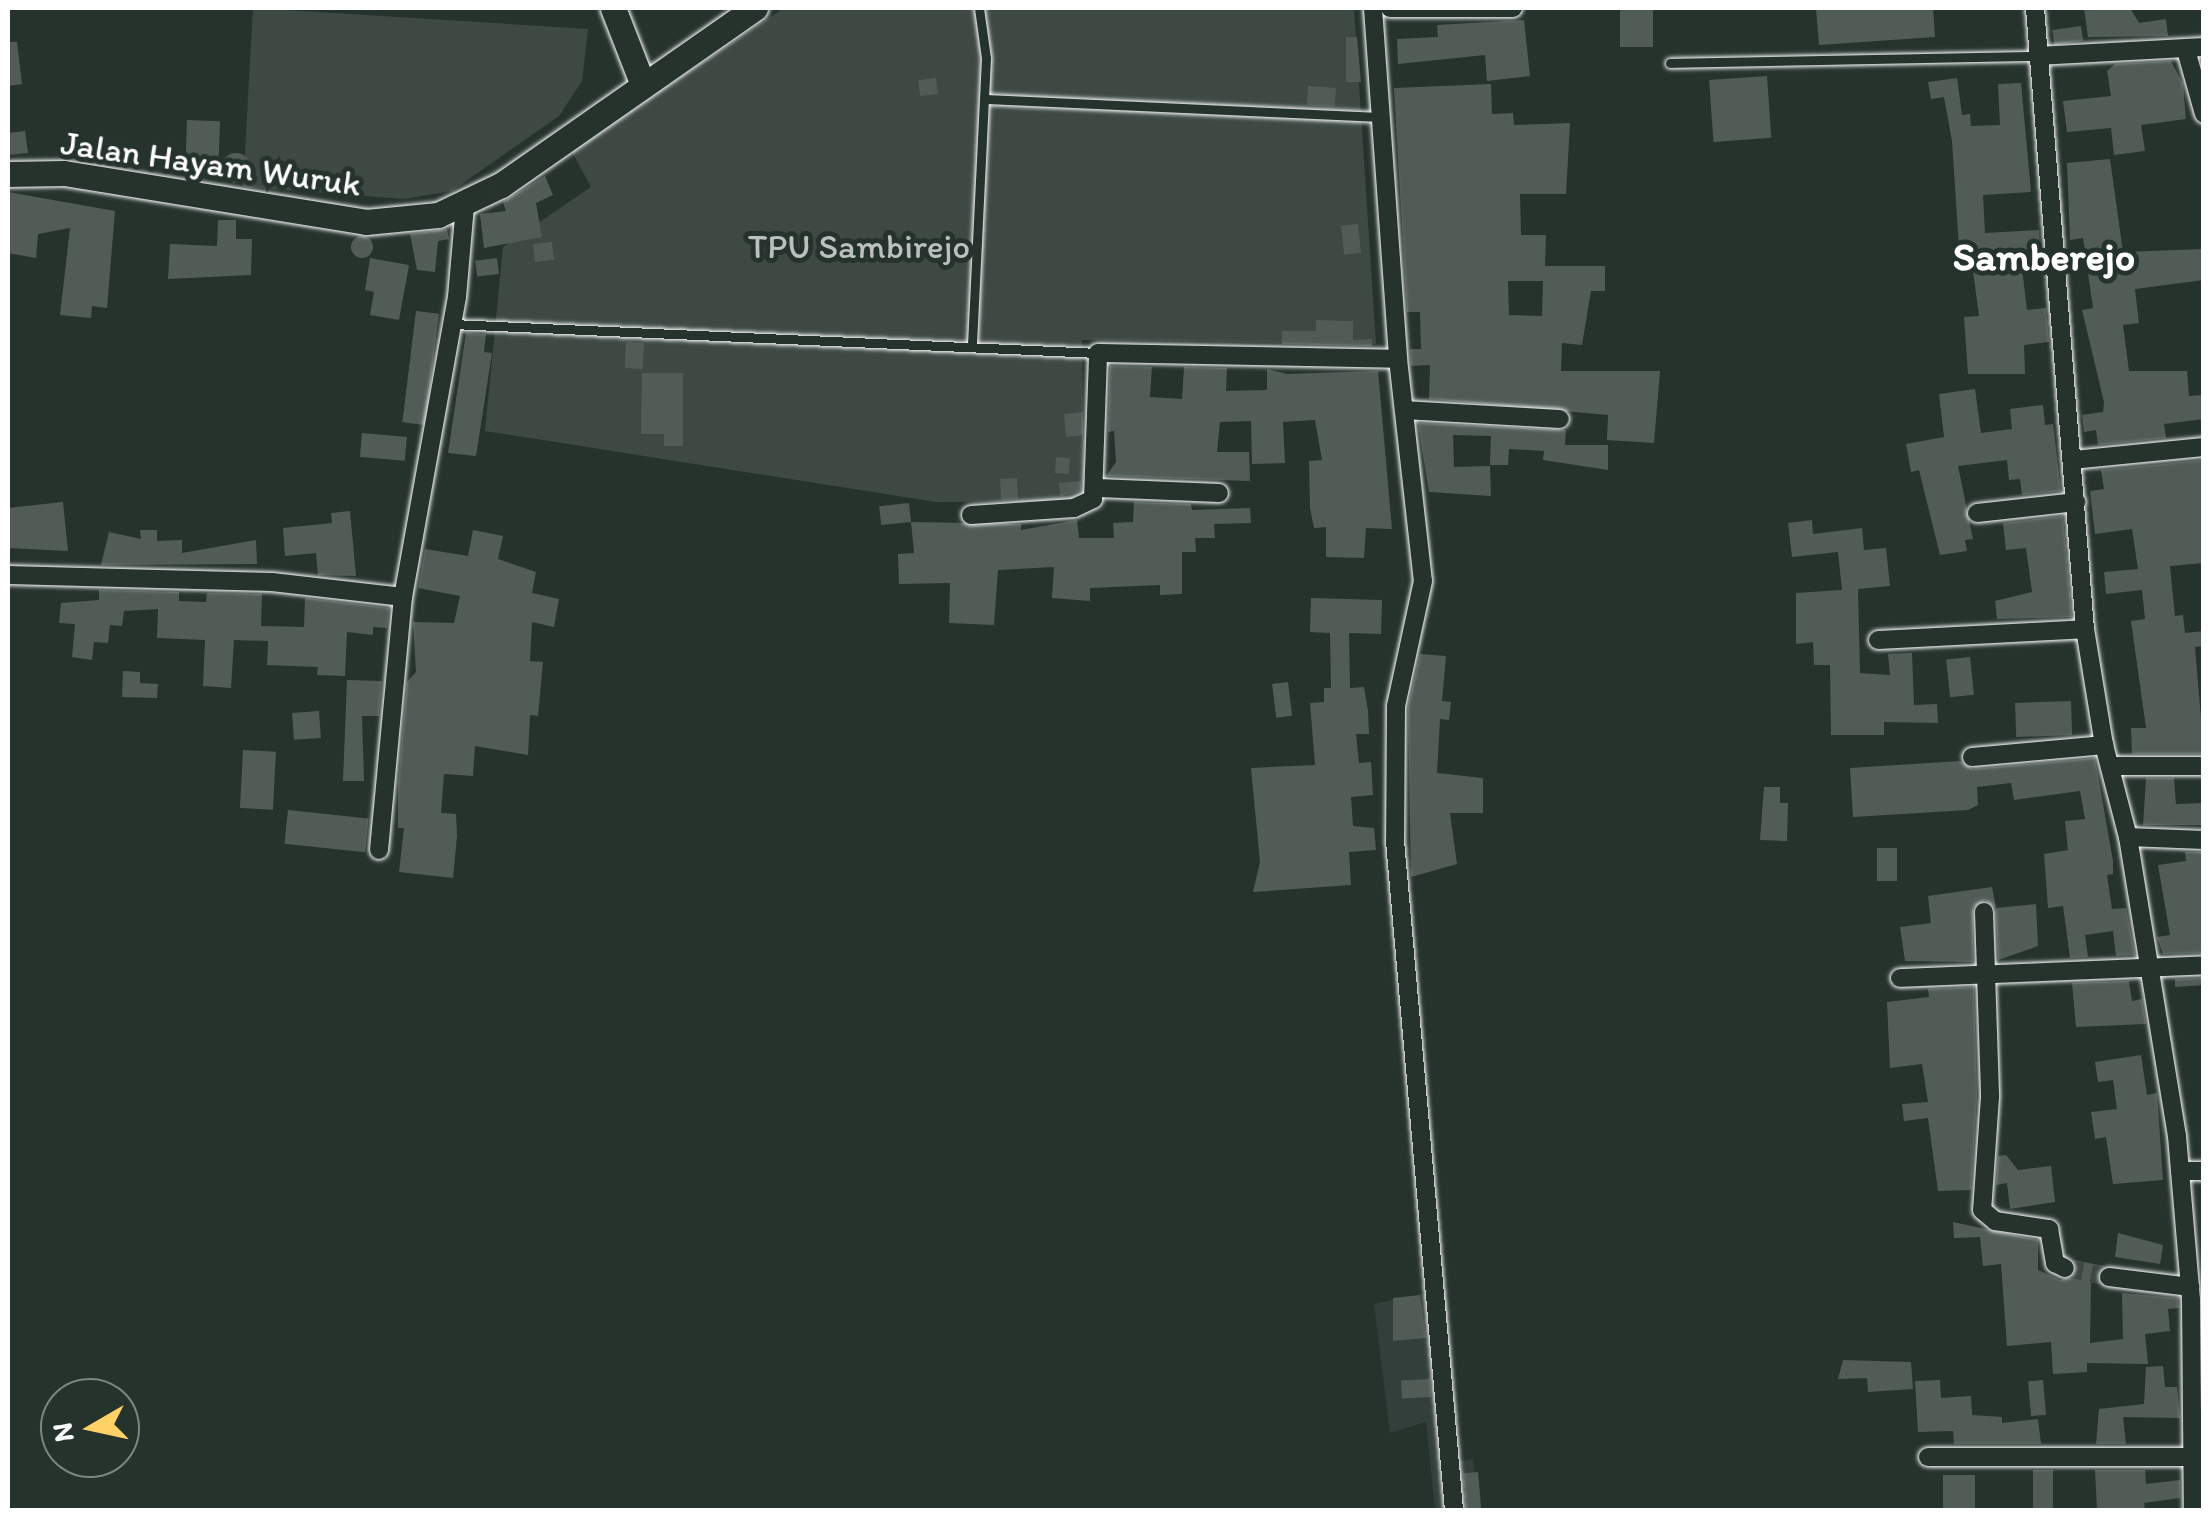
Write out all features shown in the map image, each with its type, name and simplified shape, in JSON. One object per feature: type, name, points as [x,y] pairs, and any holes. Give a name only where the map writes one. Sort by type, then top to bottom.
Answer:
[{"type":"main road","points":[[613,8],[643,85]]},
{"type":"main road","name":"Jalan Hayam Wuruk","points":[[8,174],[64,173],[366,222],[438,215],[465,205],[755,8]]},
{"type":"street","points":[[1373,8],[1398,358],[1423,580],[1396,706],[1395,841],[1454,1510]]},
{"type":"street","points":[[1390,8],[1514,8]]},
{"type":"street","points":[[2035,8],[2085,630],[2104,745],[2128,836],[2180,1171],[2195,1296],[2193,1510]]},
{"type":"street","points":[[2038,56],[2195,49],[2204,114]]},
{"type":"street","points":[[380,850],[404,597],[452,324],[465,205]]},
{"type":"street","points":[[971,515],[1074,508],[1093,500],[1098,488],[1098,353],[1398,358]]},
{"type":"street","points":[[1404,410],[1560,419]]},
{"type":"street","points":[[2073,460],[2204,447]]},
{"type":"street","points":[[1098,488],[1218,493]]},
{"type":"street","points":[[1977,512],[2076,502]]},
{"type":"street","points":[[8,575],[272,582],[404,597]]},
{"type":"street","points":[[1878,640],[2085,630]]},
{"type":"street","points":[[1972,757],[2104,745]]},
{"type":"street","points":[[2111,766],[2204,766]]},
{"type":"street","points":[[2128,836],[2204,840]]},
{"type":"street","points":[[1984,912],[1990,1097],[1982,1210],[1994,1221],[2050,1229],[2056,1263],[2066,1268]]},
{"type":"street","points":[[1900,978],[2149,964],[2204,965]]},
{"type":"street","points":[[2180,1171],[2204,1171]]},
{"type":"street","points":[[2109,1278],[2195,1296]]},
{"type":"street","points":[[1928,1457],[2192,1457]]},
{"type":"lane","points":[[972,344],[985,99],[979,8]]},
{"type":"lane","points":[[1670,63],[2038,56]]},
{"type":"lane","points":[[985,99],[1381,117]]},
{"type":"lane","points":[[452,324],[972,344],[1098,353]]},
{"type":"shaded area","points":[[1446,1289],[1457,1462],[1473,1459],[1478,1510],[1435,1510],[1426,1422],[1390,1433],[1374,1304]]},
{"type":"green space","points":[[253,8],[588,29],[582,81],[559,116],[452,191],[404,199],[243,187]]},
{"type":"green space","name":"TPU Sambirejo","points":[[784,8],[1354,8],[1376,344],[1082,340],[1084,501],[936,502],[485,431],[503,247],[591,187],[571,150]]},
{"type":"building","points":[[1620,8],[1653,8],[1653,47],[1620,47]]},
{"type":"building","points":[[1816,8],[1933,8],[1935,37],[1819,45]]},
{"type":"building","points":[[2084,8],[2130,8],[2139,23],[2166,19],[2168,36],[2088,37]]},
{"type":"building","points":[[1524,20],[1530,76],[1487,81],[1485,55],[1398,64],[1397,39],[1438,37],[1437,25]]},
{"type":"building","points":[[2081,26],[2083,41],[2054,45],[2052,30]]},
{"type":"building","points":[[1346,37],[1357,37],[1361,82],[1346,82]]},
{"type":"building","points":[[8,42],[17,42],[22,84],[8,86]]},
{"type":"building","points":[[2171,61],[2183,84],[2186,119],[2141,125],[2145,151],[2114,155],[2111,128],[2067,132],[2063,101],[2111,96],[2107,71],[2115,64]]},
{"type":"building","points":[[1767,76],[1771,138],[1713,142],[1709,80]]},
{"type":"building","points":[[936,78],[938,94],[920,96],[918,80]]},
{"type":"building","points":[[1957,78],[1962,115],[1970,114],[1971,126],[2000,125],[1998,84],[2021,83],[2031,192],[1983,195],[1985,233],[2039,230],[2040,258],[2021,260],[2027,310],[2046,308],[2049,342],[2024,345],[2025,374],[1968,374],[1964,317],[1979,316],[1972,263],[1960,263],[1952,141],[1944,97],[1931,99],[1928,82]]},
{"type":"building","points":[[1491,84],[1492,114],[1513,113],[1514,125],[1570,123],[1566,194],[1520,194],[1521,235],[1546,235],[1545,266],[1605,266],[1605,291],[1591,291],[1582,345],[1562,343],[1561,371],[1660,371],[1654,443],[1607,440],[1608,415],[1429,399],[1430,365],[1411,366],[1410,349],[1421,349],[1420,312],[1407,312],[1394,88]],"holes":[[[1508,281],[1543,281],[1542,316],[1509,315]]]},
{"type":"building","points":[[1308,86],[1336,88],[1335,107],[1307,105]]},
{"type":"building","points":[[187,120],[220,121],[218,165],[185,164]]},
{"type":"building","points":[[25,131],[28,153],[8,155],[8,133]]},
{"type":"building","points":[[236,153],[250,162],[251,168],[242,182],[236,183],[222,174],[221,168],[230,154]]},
{"type":"building","points":[[2110,159],[2123,252],[2204,249],[2204,280],[2135,289],[2139,323],[2123,325],[2129,371],[2187,371],[2189,396],[2202,395],[2204,419],[2164,424],[2166,438],[2098,445],[2096,430],[2084,432],[2082,415],[2103,412],[2104,402],[2082,310],[2093,308],[2083,238],[2070,240],[2067,163]]},
{"type":"building","points":[[545,176],[553,195],[536,203],[542,237],[484,248],[480,214],[506,211],[503,202]]},
{"type":"building","points":[[8,192],[115,211],[107,308],[92,306],[91,318],[60,315],[70,228],[38,234],[36,258],[8,253]]},
{"type":"building","points":[[218,220],[236,220],[236,239],[252,239],[251,275],[168,279],[170,244],[217,246]]},
{"type":"building","points":[[1358,224],[1361,253],[1344,255],[1341,226]]},
{"type":"building","points":[[447,229],[449,239],[438,241],[435,272],[417,270],[410,234]]},
{"type":"building","points":[[362,236],[370,239],[370,255],[362,258],[354,255],[351,247],[354,239]]},
{"type":"building","points":[[552,242],[554,260],[535,262],[533,244]]},
{"type":"building","points":[[370,258],[409,265],[399,320],[370,315],[374,292],[365,290]]},
{"type":"building","points":[[497,258],[499,274],[477,277],[475,261]]},
{"type":"building","points":[[416,311],[439,314],[425,425],[402,422]]},
{"type":"building","points":[[1316,320],[1353,321],[1353,340],[1372,339],[1372,346],[1282,344],[1282,331],[1316,331]]},
{"type":"building","points":[[466,333],[486,334],[484,352],[492,353],[476,456],[448,453]]},
{"type":"building","points":[[626,342],[644,343],[643,369],[625,368]]},
{"type":"building","points":[[1110,366],[1152,367],[1150,397],[1182,399],[1184,367],[1227,368],[1226,391],[1267,390],[1267,369],[1287,374],[1378,371],[1392,529],[1366,528],[1364,558],[1326,557],[1326,527],[1314,528],[1310,508],[1309,461],[1322,460],[1315,420],[1283,422],[1285,463],[1252,464],[1251,421],[1220,422],[1217,452],[1249,452],[1250,481],[1106,476],[1116,462],[1114,431],[1108,432]]},
{"type":"building","points":[[642,373],[683,373],[683,446],[664,446],[664,434],[641,434]]},
{"type":"building","points":[[1975,389],[1981,433],[2012,429],[2010,409],[2043,405],[2045,425],[2053,424],[2061,491],[2022,495],[2020,479],[2009,480],[2007,460],[1958,466],[1973,539],[1965,540],[1967,551],[1940,555],[1919,470],[1911,472],[1906,444],[1944,437],[1939,394]]},
{"type":"building","points":[[1083,412],[1083,435],[1066,437],[1064,414]]},
{"type":"building","points":[[1418,423],[1566,430],[1565,445],[1608,445],[1608,470],[1543,460],[1544,451],[1509,449],[1508,465],[1490,465],[1491,436],[1453,435],[1454,467],[1490,466],[1491,496],[1429,492]]},
{"type":"building","points":[[362,433],[407,437],[405,461],[360,457]]},
{"type":"building","points":[[1056,457],[1070,458],[1069,474],[1055,473]]},
{"type":"building","points":[[2203,460],[2204,563],[2170,566],[2175,616],[2183,615],[2185,633],[2204,631],[2204,646],[2195,647],[2204,754],[2132,754],[2131,728],[2146,728],[2131,621],[2145,619],[2142,590],[2106,594],[2104,572],[2138,569],[2132,529],[2095,534],[2090,491],[2104,489],[2101,470]]},
{"type":"building","points":[[1017,478],[1018,499],[1001,500],[1000,479]]},
{"type":"building","points":[[1081,481],[1081,491],[1060,496],[1059,483]]},
{"type":"building","points":[[63,502],[68,551],[8,548],[8,508]]},
{"type":"building","points":[[1134,502],[1191,504],[1192,510],[1250,508],[1251,523],[1214,524],[1215,538],[1195,538],[1196,552],[1182,552],[1182,594],[1160,595],[1160,585],[1090,588],[1090,601],[1052,598],[1054,567],[998,570],[994,625],[949,623],[950,583],[899,584],[898,554],[914,553],[911,522],[1021,524],[1021,530],[1077,520],[1079,538],[1114,538],[1113,523],[1133,522]]},
{"type":"building","points":[[909,503],[911,522],[881,525],[879,506]]},
{"type":"building","points":[[350,511],[356,576],[318,575],[316,553],[285,556],[283,528],[332,523],[331,513]]},
{"type":"building","points":[[2063,516],[2072,617],[1997,619],[1995,601],[2032,592],[2026,548],[2006,550],[2003,523]]},
{"type":"building","points":[[1812,520],[1813,534],[1862,528],[1864,550],[1886,548],[1890,586],[1858,589],[1860,673],[1890,675],[1888,654],[1912,653],[1914,705],[1937,704],[1938,723],[1884,722],[1884,735],[1831,735],[1830,665],[1814,665],[1813,642],[1796,644],[1796,593],[1842,590],[1838,552],[1792,557],[1788,523]]},
{"type":"building","points":[[140,530],[157,530],[157,541],[182,540],[182,553],[256,540],[257,564],[101,565],[109,532],[141,539]]},
{"type":"building","points":[[473,530],[503,536],[498,559],[536,572],[532,593],[559,599],[554,627],[532,622],[530,661],[543,662],[538,716],[530,715],[528,755],[475,746],[473,776],[444,774],[441,813],[456,814],[453,878],[399,872],[404,828],[398,828],[398,785],[407,682],[416,672],[413,622],[454,623],[460,596],[418,588],[425,549],[468,556]]},
{"type":"building","points":[[99,590],[179,592],[179,601],[206,602],[207,593],[262,594],[261,626],[304,627],[305,598],[389,608],[387,628],[373,627],[373,635],[347,632],[345,676],[317,675],[318,667],[267,665],[268,641],[234,640],[231,688],[203,686],[205,640],[157,638],[158,609],[124,611],[122,626],[110,625],[108,643],[94,642],[92,660],[72,657],[75,624],[59,623],[61,603],[99,600]]},
{"type":"building","points":[[1311,598],[1382,600],[1381,634],[1349,633],[1350,688],[1364,687],[1368,711],[1369,734],[1356,734],[1359,763],[1371,762],[1373,795],[1351,797],[1353,826],[1374,828],[1376,850],[1349,852],[1351,885],[1253,892],[1260,862],[1251,768],[1315,765],[1310,703],[1324,702],[1324,688],[1331,688],[1330,633],[1310,632]]},
{"type":"building","points":[[1420,654],[1446,656],[1442,701],[1451,702],[1449,720],[1440,719],[1437,773],[1483,778],[1483,813],[1450,813],[1457,864],[1411,877],[1408,707]]},
{"type":"building","points":[[1970,657],[1974,695],[1950,697],[1946,660]]},
{"type":"building","points":[[123,671],[140,672],[140,683],[158,684],[157,698],[122,697]]},
{"type":"building","points":[[347,680],[382,681],[379,716],[362,716],[364,781],[343,781]]},
{"type":"building","points":[[1288,682],[1292,716],[1276,718],[1272,684]]},
{"type":"building","points":[[2071,701],[2072,735],[2016,737],[2015,703]]},
{"type":"building","points":[[319,711],[321,738],[294,740],[292,713]]},
{"type":"building","points":[[243,750],[276,752],[273,810],[240,808]]},
{"type":"building","points":[[2095,758],[2113,861],[2113,874],[2107,875],[2112,909],[2126,908],[2135,955],[2116,956],[2113,931],[2085,935],[2088,957],[2070,958],[2063,906],[2048,908],[2044,854],[2068,850],[2065,821],[2085,819],[2080,791],[2014,800],[2011,783],[1977,787],[1978,805],[1968,810],[1853,817],[1850,768],[1960,761],[1973,769]]},
{"type":"building","points":[[2146,778],[2174,778],[2176,804],[2204,803],[2204,825],[2143,825]]},
{"type":"building","points":[[1764,787],[1780,787],[1780,803],[1788,803],[1787,841],[1760,840]]},
{"type":"building","points":[[288,810],[369,818],[365,852],[284,844]]},
{"type":"building","points":[[1877,848],[1897,848],[1897,881],[1877,881]]},
{"type":"building","points":[[2185,852],[2202,852],[2204,953],[2163,954],[2157,937],[2170,935],[2158,865],[2186,861]]},
{"type":"building","points":[[1992,887],[1996,908],[1985,900],[1973,907],[1973,962],[1905,961],[1900,927],[1931,923],[1928,896]]},
{"type":"building","points":[[2036,904],[2038,946],[1998,960],[1996,908]]},
{"type":"building","points":[[2204,978],[2204,985],[2175,987],[2175,979]]},
{"type":"building","points":[[2129,981],[2132,1001],[2142,999],[2146,1024],[2076,1027],[2072,983]]},
{"type":"building","points":[[1974,987],[1977,1097],[1971,1190],[1938,1191],[1928,1118],[1904,1121],[1902,1104],[1928,1102],[1922,1064],[1890,1068],[1887,1002],[1929,997],[1928,989]]},
{"type":"building","points":[[2141,1055],[2147,1095],[2157,1093],[2163,1180],[2113,1184],[2106,1137],[2095,1139],[2091,1112],[2117,1109],[2113,1080],[2098,1082],[2095,1062]]},
{"type":"building","points":[[2006,1155],[2018,1170],[2051,1166],[2055,1202],[2010,1209],[2007,1183],[1996,1185],[1998,1156]]},
{"type":"building","points":[[1953,1222],[2038,1240],[2038,1270],[2060,1280],[2076,1274],[2074,1260],[2104,1266],[2099,1284],[2091,1282],[2090,1343],[2123,1339],[2122,1293],[2178,1298],[2179,1308],[2168,1309],[2170,1331],[2145,1334],[2148,1364],[2087,1363],[2087,1372],[2053,1374],[2051,1342],[2007,1346],[2001,1264],[1983,1266],[1980,1237],[1954,1238]]},
{"type":"building","points":[[2118,1233],[2163,1245],[2160,1264],[2115,1257]]},
{"type":"building","points":[[1420,1295],[1426,1338],[1393,1341],[1393,1298]]},
{"type":"building","points":[[1843,1360],[1911,1362],[1913,1389],[1868,1392],[1867,1378],[1838,1379]]},
{"type":"building","points":[[2163,1366],[2165,1387],[2177,1387],[2180,1418],[2123,1417],[2126,1444],[2096,1444],[2099,1409],[2144,1404],[2146,1367]]},
{"type":"building","points":[[1430,1379],[1431,1397],[1402,1398],[1401,1381]]},
{"type":"building","points":[[1940,1380],[1941,1398],[1971,1396],[1972,1415],[2002,1417],[2002,1423],[2038,1419],[2041,1444],[1954,1444],[1953,1431],[1918,1432],[1915,1381]]},
{"type":"building","points":[[2043,1380],[2046,1415],[2031,1416],[2028,1381]]},
{"type":"building","points":[[2033,1470],[2053,1470],[2053,1510],[2033,1510]]},
{"type":"building","points":[[2095,1470],[2145,1470],[2146,1484],[2180,1480],[2180,1498],[2144,1503],[2145,1510],[2097,1510]]},
{"type":"building","points":[[1478,1472],[1481,1510],[1466,1510],[1463,1473]]},
{"type":"building","points":[[1943,1475],[1975,1475],[1975,1508],[1943,1508]]},
{"type":"tunnel","points":[[2065,1268],[2109,1277]]},
{"type":"district","name":"Samberejo","points":[[2044,256]]}]
